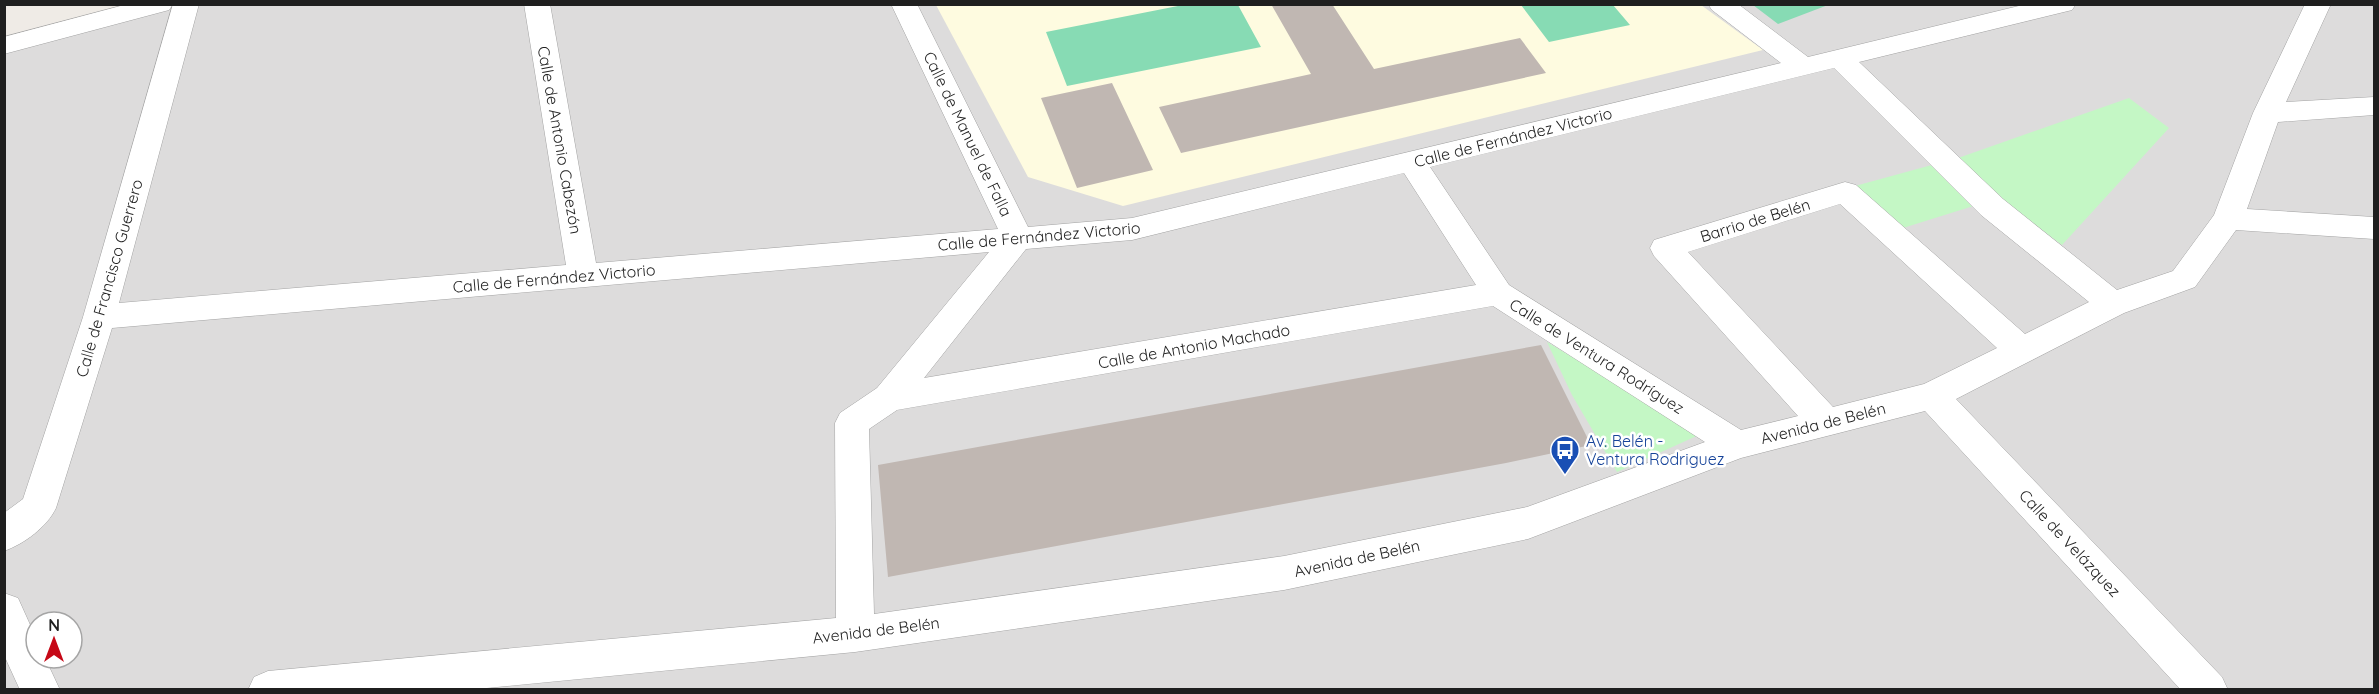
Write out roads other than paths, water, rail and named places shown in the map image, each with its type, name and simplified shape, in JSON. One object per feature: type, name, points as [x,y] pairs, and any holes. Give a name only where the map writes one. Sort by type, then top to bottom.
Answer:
[{"type":"street","points":[[4,46],[160,4]]},
{"type":"street","name":"Calle de Francisco Guerrero","points":[[4,535],[38,508],[99,317],[186,4]]},
{"type":"street","name":"Calle de Antonio Cabezón","points":[[537,4],[582,276]]},
{"type":"street","name":"Calle de Manuel de Falla","points":[[904,4],[1018,238]]},
{"type":"street","points":[[1721,4],[1803,66]]},
{"type":"street","name":"Calle de Fernández Victorio","points":[[99,317],[1132,229],[2063,4]]},
{"type":"street","name":"Avenida de Belén","points":[[268,690],[855,634],[1284,573],[1528,523],[1737,445],[1932,396],[2114,304],[2184,279],[2228,219],[2267,113],[2318,4]]},
{"type":"street","points":[[1838,57],[1992,207],[2114,304]]},
{"type":"street","points":[[2267,113],[2374,106]]},
{"type":"street","name":"Calle de Ventura Rodríguez","points":[[1412,162],[1498,293],[1737,445]]},
{"type":"street","name":"Barrio de Belén","points":[[1826,423],[1665,248],[1845,192],[2022,351]]},
{"type":"street","points":[[2228,219],[2374,228]]},
{"type":"street","points":[[855,634],[852,423],[889,398],[1018,238]]},
{"type":"street","name":"Calle de Antonio Machado","points":[[889,398],[1498,293]]},
{"type":"street","name":"Calle de Velázquez","points":[[1932,396],[2208,690]]},
{"type":"street","points":[[4,610],[40,690]]},
{"type":"place","name":"Av. Belén - Ventura Rodriguez","points":[[1565,476]]}]
